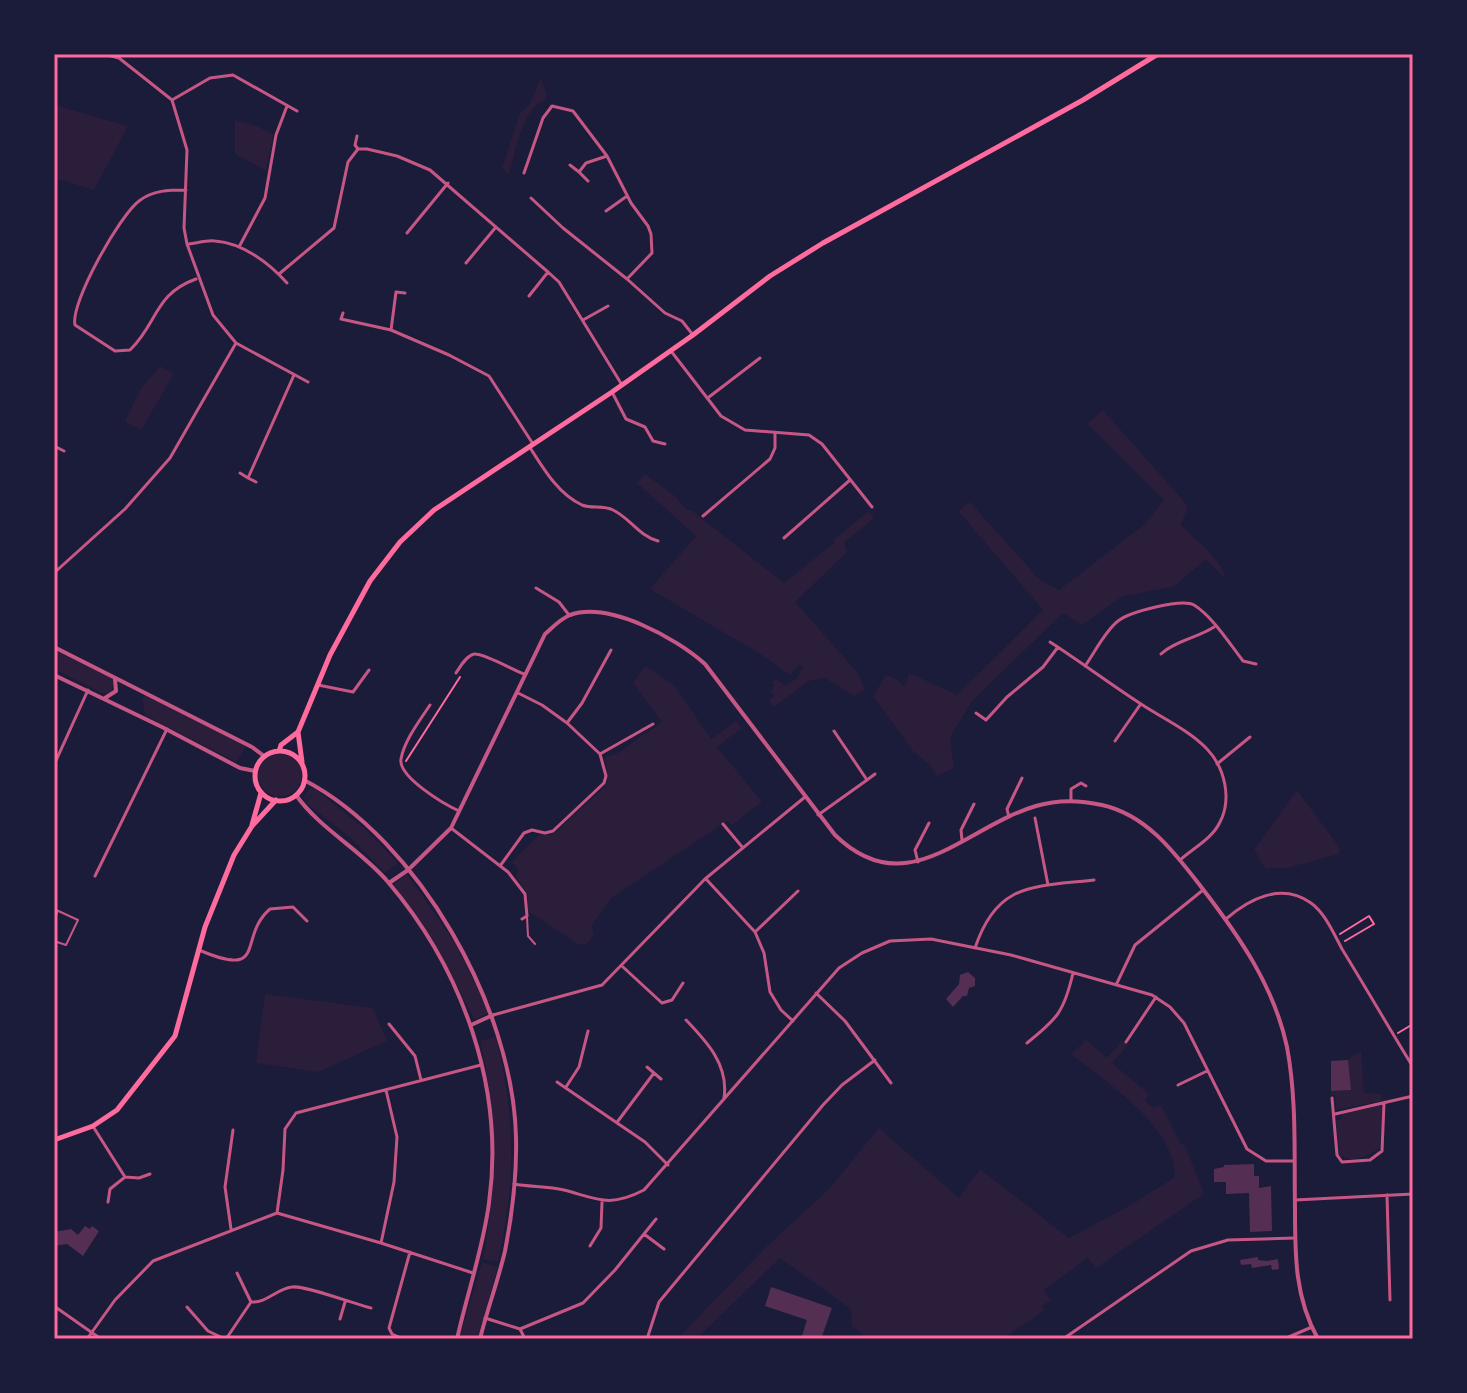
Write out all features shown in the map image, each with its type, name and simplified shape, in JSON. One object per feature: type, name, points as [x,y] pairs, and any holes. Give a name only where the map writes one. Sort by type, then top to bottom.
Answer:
[{"type":"main road","points":[[279,751],[281,745],[298,732],[335,645],[361,595],[400,542],[452,497],[671,351],[770,276],[1083,100],[1158,54]]},
{"type":"main road","points":[[261,793],[276,800],[286,800],[296,795],[304,780],[298,732]]},
{"type":"main road","points":[[252,826],[261,793],[255,771],[264,756],[279,751],[292,754],[302,764]]},
{"type":"main road","points":[[54,1140],[93,1126],[127,1100],[175,1036],[198,950],[234,855],[252,826],[276,800]]},
{"type":"street","points":[[104,54],[120,56],[172,100],[187,150],[184,228],[187,244],[213,315],[236,343],[308,382]]},
{"type":"street","points":[[172,100],[210,78],[233,75],[297,111]]},
{"type":"street","points":[[239,247],[265,198],[276,135],[287,106]]},
{"type":"street","points":[[524,173],[543,118],[552,106],[573,111],[607,156],[627,196],[648,226],[652,253],[627,279]]},
{"type":"street","points":[[357,136],[355,145],[358,149]]},
{"type":"street","points":[[279,274],[334,228],[348,162],[358,149]]},
{"type":"street","points":[[358,149],[397,156],[430,170],[548,272],[559,282],[622,385]]},
{"type":"street","points":[[579,172],[586,163],[607,156]]},
{"type":"street","points":[[570,165],[588,181]]},
{"type":"street","points":[[407,233],[448,183]]},
{"type":"street","points":[[186,190],[163,190],[150,194],[119,223],[75,308],[75,325],[115,351],[130,350],[167,295],[198,278]]},
{"type":"street","points":[[606,211],[627,196]]},
{"type":"street","points":[[531,198],[665,313],[682,321],[693,335]]},
{"type":"street","points":[[466,263],[496,227]]},
{"type":"street","points":[[187,244],[214,240],[239,247],[254,254],[287,283]]},
{"type":"street","points":[[529,296],[548,272]]},
{"type":"street","points":[[391,330],[396,292],[405,293]]},
{"type":"street","points":[[582,321],[608,306]]},
{"type":"street","points":[[343,313],[341,319],[391,330],[489,376],[556,485],[587,507],[610,508],[643,535],[658,541]]},
{"type":"street","points":[[54,573],[125,509],[170,458],[236,343]]},
{"type":"street","points":[[671,351],[721,416],[745,430],[809,435],[822,444],[872,507]]},
{"type":"street","points":[[708,398],[760,358]]},
{"type":"street","points":[[248,478],[294,375]]},
{"type":"street","points":[[612,392],[626,419],[645,427],[653,441],[665,444]]},
{"type":"street","points":[[703,516],[770,459],[775,448],[775,432]]},
{"type":"street","points":[[54,446],[64,451]]},
{"type":"street","points":[[240,473],[256,482]]},
{"type":"street","points":[[784,538],[850,480]]},
{"type":"street","points":[[536,588],[559,602],[569,615]]},
{"type":"street","points":[[1085,666],[1118,621],[1183,601],[1195,606],[1215,626],[1243,661],[1256,664]]},
{"type":"street","points":[[389,883],[408,870],[451,828],[545,634],[569,615],[595,611],[616,614],[689,651],[705,664],[818,815],[845,845],[869,860],[894,865],[918,862],[1034,806],[1071,800],[1105,805],[1130,815],[1147,825],[1180,860],[1226,919],[1257,967],[1282,1030],[1290,1076],[1298,1288],[1318,1339]]},
{"type":"street","points":[[1161,654],[1169,647],[1200,636],[1215,626]]},
{"type":"street","points":[[1050,642],[1206,748],[1217,764],[1226,793],[1221,820],[1208,837],[1180,860]]},
{"type":"street","points":[[54,647],[252,747],[264,756]]},
{"type":"street","points":[[976,713],[986,720],[1007,697],[1043,667],[1058,647]]},
{"type":"street","points":[[567,723],[582,703],[611,650]]},
{"type":"street","points":[[456,673],[474,654],[524,674]]},
{"type":"street","points":[[318,685],[353,692],[369,670]]},
{"type":"street","points":[[54,675],[240,768],[255,771]]},
{"type":"street","points":[[105,698],[116,691],[114,677]]},
{"type":"street","points":[[54,765],[88,690]]},
{"type":"street","points":[[500,866],[524,833],[532,830],[553,831],[604,783],[606,776],[600,754],[567,723],[516,692]]},
{"type":"street","points":[[1115,741],[1140,703]]},
{"type":"street","points":[[430,705],[408,738],[401,766],[427,792],[460,812]]},
{"type":"street","points":[[600,754],[653,724]]},
{"type":"street","points":[[95,876],[167,729]]},
{"type":"street","points":[[834,731],[867,780]]},
{"type":"street","points":[[1217,764],[1250,737]]},
{"type":"street","points":[[818,815],[875,774]]},
{"type":"street","points":[[1009,817],[1007,809],[1022,778]]},
{"type":"street","points":[[304,780],[346,806],[369,826],[408,870],[468,960],[493,1015],[508,1071],[513,1105],[516,1134],[514,1184],[504,1252],[480,1339]]},
{"type":"street","points":[[1071,800],[1071,789],[1081,783],[1086,786]]},
{"type":"street","points":[[296,795],[304,806],[352,846],[389,883],[432,944],[454,984],[471,1025],[490,1107],[492,1175],[484,1232],[457,1339]]},
{"type":"street","points":[[471,1025],[493,1015],[594,989],[608,981],[705,879],[805,797]]},
{"type":"street","points":[[962,840],[961,830],[974,804]]},
{"type":"street","points":[[1035,818],[1048,885]]},
{"type":"street","points":[[918,862],[915,850],[929,823]]},
{"type":"street","points":[[723,824],[743,848]]},
{"type":"street","points":[[451,828],[500,866],[525,894],[527,916]]},
{"type":"street","points":[[705,879],[755,932],[764,953],[770,992],[781,1010],[793,1021]]},
{"type":"street","points":[[975,948],[983,924],[997,905],[1015,893],[1048,885],[1094,880]]},
{"type":"street","points":[[1117,983],[1135,945],[1203,890]]},
{"type":"street","points":[[755,932],[798,891]]},
{"type":"street","points":[[1226,919],[1252,899],[1277,894],[1310,903],[1335,937],[1413,1067]]},
{"type":"street","points":[[198,950],[235,961],[245,958],[250,953],[257,924],[270,909],[293,907],[307,921]]},
{"type":"street","points":[[522,919],[533,917]]},
{"type":"street","points":[[514,1184],[564,1190],[602,1202],[630,1197],[644,1190],[816,993],[849,960],[890,941],[931,939],[1117,983],[1156,997],[1184,1023],[1247,1149],[1266,1161],[1295,1161]]},
{"type":"street","points":[[622,966],[662,1003],[672,1000],[683,983]]},
{"type":"street","points":[[1027,1043],[1057,1018],[1073,973]]},
{"type":"street","points":[[816,993],[845,1021],[891,1083]]},
{"type":"street","points":[[1126,1042],[1156,997]]},
{"type":"street","points":[[686,1020],[710,1045],[722,1069],[726,1081],[723,1101]]},
{"type":"street","points":[[389,1024],[415,1056],[421,1080]]},
{"type":"street","points":[[566,1088],[579,1067],[588,1031]]},
{"type":"street","points":[[647,1339],[659,1302],[823,1105],[875,1060]]},
{"type":"street","points":[[277,1213],[285,1129],[290,1119],[305,1110],[481,1065]]},
{"type":"street","points":[[647,1067],[661,1079]]},
{"type":"street","points":[[1178,1085],[1207,1071]]},
{"type":"street","points":[[617,1123],[654,1073]]},
{"type":"street","points":[[557,1082],[645,1142],[668,1165]]},
{"type":"street","points":[[381,1243],[394,1182],[397,1137],[386,1090]]},
{"type":"street","points":[[1333,1114],[1413,1096]]},
{"type":"street","points":[[1332,1098],[1339,1159],[1346,1162],[1370,1160],[1384,1147],[1384,1103]]},
{"type":"street","points":[[93,1126],[125,1177]]},
{"type":"street","points":[[232,1231],[225,1187],[233,1130]]},
{"type":"street","points":[[108,1202],[110,1189],[125,1177],[139,1178],[150,1174]]},
{"type":"street","points":[[1295,1200],[1413,1194]]},
{"type":"street","points":[[1387,1195],[1390,1300]]},
{"type":"street","points":[[590,1246],[601,1228],[602,1202]]},
{"type":"street","points":[[87,1339],[115,1300],[153,1261],[277,1213],[473,1273]]},
{"type":"street","points":[[485,1318],[520,1329],[583,1303],[656,1219]]},
{"type":"street","points":[[644,1234],[664,1249]]},
{"type":"street","points":[[1063,1339],[1191,1251],[1228,1240],[1295,1238]]},
{"type":"street","points":[[403,1339],[392,1334],[389,1328],[410,1252]]},
{"type":"street","points":[[237,1273],[251,1302]]},
{"type":"street","points":[[251,1302],[260,1302],[281,1289],[295,1286],[371,1308]]},
{"type":"street","points":[[187,1307],[208,1331],[226,1339],[251,1302]]},
{"type":"street","points":[[340,1319],[345,1302]]},
{"type":"street","points":[[54,1306],[101,1339]]},
{"type":"street","points":[[1284,1339],[1312,1327]]},
{"type":"street","points":[[520,1329],[525,1339]]},
{"type":"lane","points":[[54,923],[56,910],[78,920],[66,945],[54,941]]},
{"type":"lane","points":[[527,916],[528,936],[535,944]]},
{"type":"path","points":[[401,766],[461,677],[456,673]]},
{"type":"path","points":[[1335,937],[1369,916],[1374,924],[1340,945]]},
{"type":"path","points":[[1394,1035],[1413,1024]]},
{"type":"shaded area","points":[[541,78],[547,96],[525,122],[509,175],[502,168],[520,113],[529,105]]},
{"type":"shaded area","points":[[54,105],[128,126],[94,190],[54,178]]},
{"type":"shaded area","points":[[235,120],[257,126],[273,135],[266,171],[235,154]]},
{"type":"shaded area","points":[[160,366],[174,374],[141,430],[125,422],[140,390]]},
{"type":"shaded area","points":[[1103,410],[1188,506],[1181,525],[1220,565],[1225,578],[1206,559],[1173,587],[1123,596],[1082,625],[1063,613],[972,701],[950,737],[954,768],[936,776],[930,765],[913,751],[873,696],[886,675],[897,679],[904,687],[909,674],[957,695],[1043,610],[958,511],[970,502],[1039,579],[1059,590],[1144,525],[1164,500],[1087,424]]},
{"type":"shaded area","points":[[645,474],[675,496],[688,511],[691,510],[784,583],[869,511],[874,518],[844,543],[847,552],[795,602],[858,673],[865,690],[854,696],[825,678],[809,681],[774,707],[769,700],[774,696],[771,691],[775,685],[772,682],[776,679],[786,686],[797,678],[803,666],[799,665],[790,675],[650,589],[696,536],[637,483]]},
{"type":"shaded area","points":[[54,650],[111,678],[114,683],[111,692],[104,694],[54,669]]},
{"type":"shaded area","points":[[645,666],[675,686],[711,739],[736,721],[742,728],[717,747],[762,802],[732,825],[728,821],[723,824],[611,898],[591,927],[594,934],[586,945],[577,944],[528,911],[528,894],[516,877],[519,870],[512,862],[539,835],[556,832],[606,785],[605,757],[616,754],[662,722],[633,683]]},
{"type":"shaded area","points":[[146,695],[246,746],[236,762],[145,715],[142,699]]},
{"type":"shaded area","points":[[280,753],[296,759],[302,775],[296,791],[280,797],[264,791],[258,775],[264,759]]},
{"type":"shaded area","points":[[310,789],[315,789],[366,830],[398,863],[385,873],[351,838],[306,803],[314,790],[305,802],[304,796]]},
{"type":"shaded area","points":[[1297,790],[1340,848],[1339,854],[1287,868],[1266,869],[1254,850]]},
{"type":"shaded area","points":[[407,874],[457,946],[489,1013],[474,1019],[436,945],[393,884]]},
{"type":"shaded area","points":[[265,994],[373,1008],[387,1041],[318,1072],[256,1063]]},
{"type":"shaded area","points":[[496,1037],[507,1096],[511,1150],[508,1204],[498,1262],[483,1259],[492,1201],[494,1150],[491,1098],[480,1041]]},
{"type":"shaded area","points":[[1086,1040],[1107,1058],[1122,1041],[1126,1042],[1127,1046],[1112,1063],[1149,1094],[1145,1101],[1154,1108],[1161,1105],[1181,1145],[1184,1144],[1204,1193],[1201,1196],[1096,1268],[1088,1258],[1044,1290],[1051,1300],[1042,1306],[1045,1310],[1003,1339],[868,1339],[852,1326],[851,1309],[780,1258],[696,1339],[677,1339],[766,1247],[829,1189],[879,1128],[959,1198],[980,1169],[1069,1238],[1175,1177],[1172,1158],[1152,1123],[1120,1092],[1071,1054]]},
{"type":"shaded area","points":[[1361,1051],[1364,1093],[1381,1094],[1382,1101],[1336,1110],[1335,1095],[1331,1095],[1331,1091],[1351,1090],[1348,1060]]},
{"type":"shaded area","points":[[1382,1105],[1380,1148],[1355,1159],[1339,1155],[1336,1120],[1341,1120],[1342,1114]]},
{"type":"shaded area","points":[[482,1262],[498,1267],[477,1339],[459,1339]]},
{"type":"building","points":[[968,972],[975,978],[975,986],[969,988],[967,996],[963,996],[953,1007],[946,999],[959,984],[960,975]]},
{"type":"building","points":[[1348,1060],[1351,1090],[1331,1091],[1331,1061]]},
{"type":"building","points":[[1254,1164],[1254,1176],[1259,1176],[1259,1188],[1271,1186],[1272,1231],[1250,1232],[1249,1193],[1226,1194],[1226,1182],[1214,1182],[1214,1169],[1224,1165]]},
{"type":"building","points":[[85,1226],[99,1231],[83,1256],[67,1244],[54,1246],[54,1232],[71,1229],[78,1235]]},
{"type":"building","points":[[1258,1257],[1258,1260],[1267,1261],[1278,1259],[1279,1269],[1272,1270],[1271,1265],[1252,1268],[1251,1264],[1241,1265],[1240,1260]]},
{"type":"building","points":[[771,1287],[832,1308],[821,1339],[801,1339],[807,1320],[765,1306]]}]
